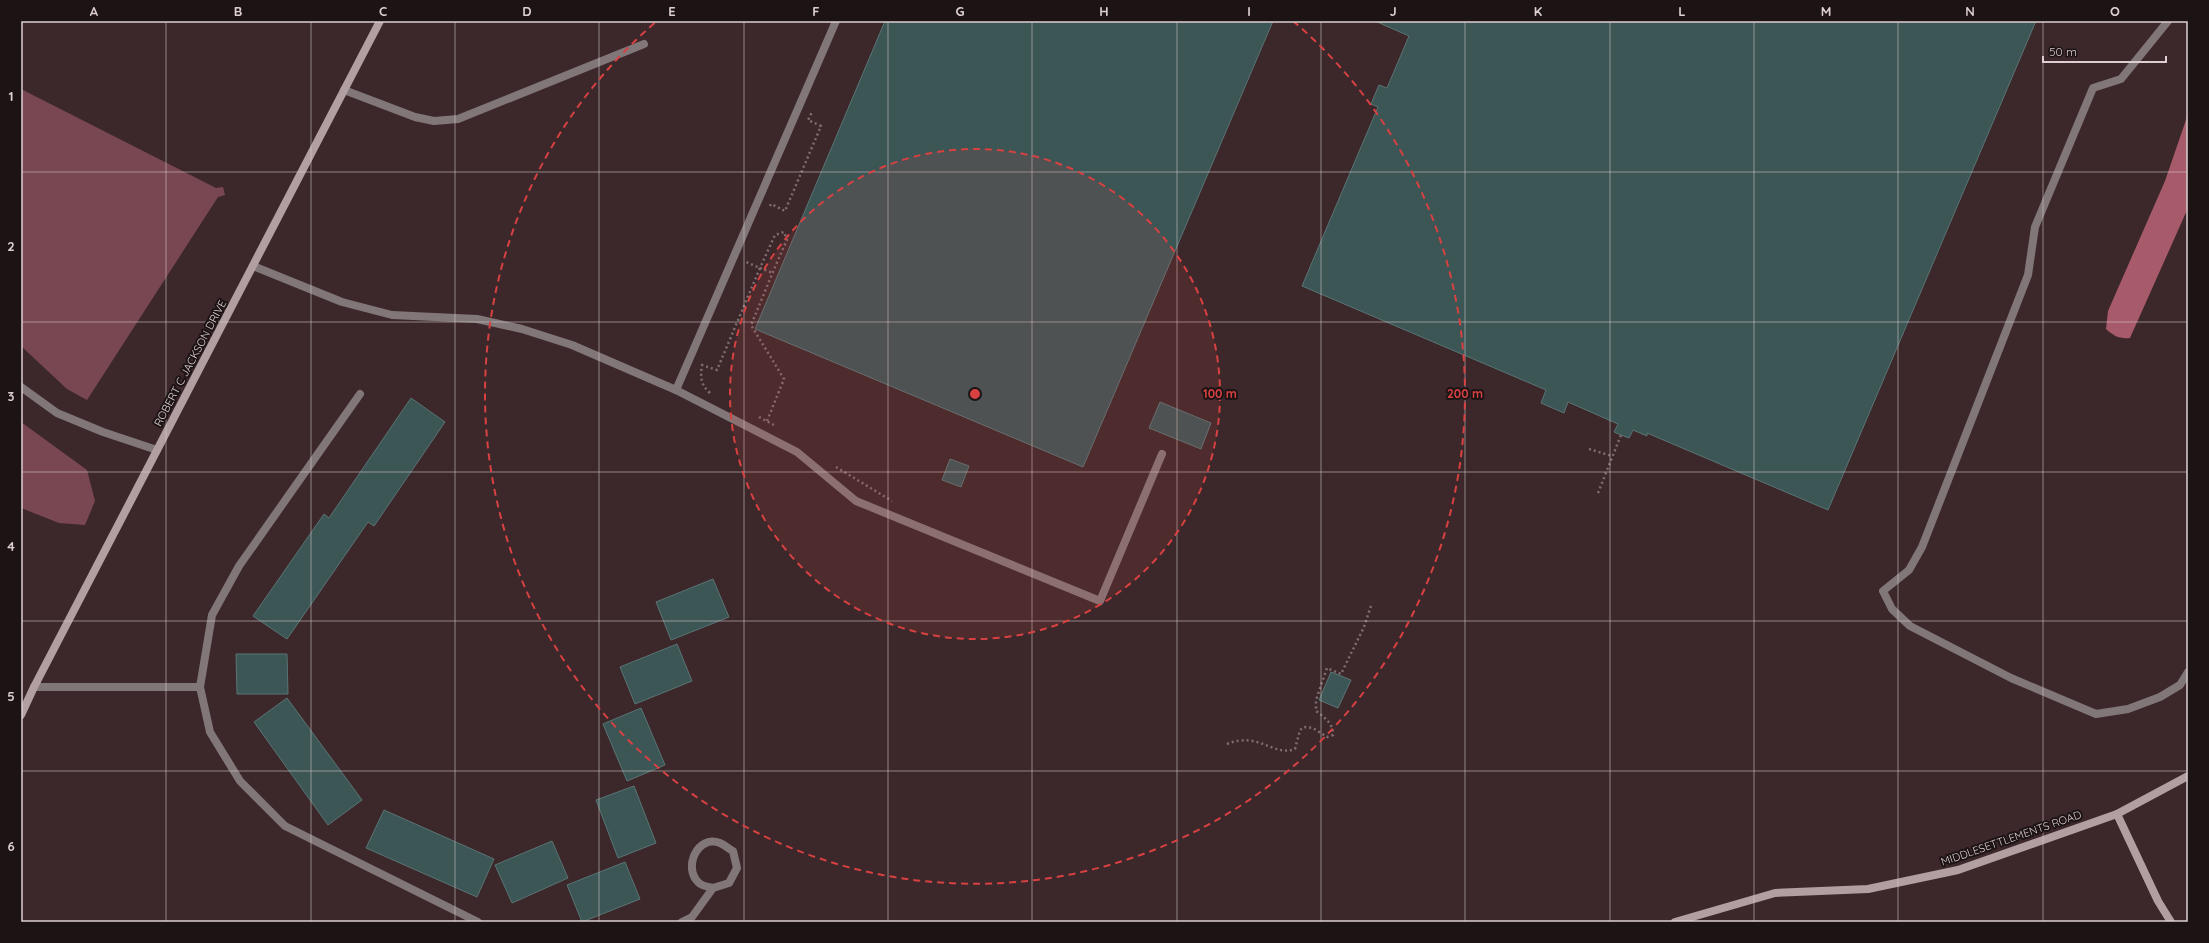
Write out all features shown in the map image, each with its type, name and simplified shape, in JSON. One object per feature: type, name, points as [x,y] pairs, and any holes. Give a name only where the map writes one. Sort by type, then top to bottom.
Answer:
[{"type":"main road","name":"ROBERT C JACKSON DRIVE","points":[[21,715],[34,687],[380,21]]},
{"type":"main road","name":"MIDDLESETTLEMENTS ROAD","points":[[1675,922],[1775,893],[1868,889],[1958,870],[2117,814],[2188,776]]},
{"type":"main road","points":[[2117,814],[2158,901],[2171,922]]},
{"type":"lane","points":[[676,390],[836,21]]},
{"type":"lane","points":[[2168,21],[2121,79],[2093,88],[2035,227],[2028,275],[1922,547],[1909,570],[1883,591],[1892,609],[1910,626],[2011,678],[2096,714],[2128,709],[2160,697],[2180,685],[2188,672]]},
{"type":"lane","points":[[344,90],[415,117],[434,121],[458,119],[644,44]]},
{"type":"lane","points":[[253,266],[342,302],[392,315],[477,319],[522,329],[572,345],[676,390],[797,452],[856,501],[1100,602],[1162,454]]},
{"type":"lane","points":[[21,387],[57,413],[103,432],[157,450]]},
{"type":"lane","points":[[360,394],[239,566],[212,615],[200,687],[210,732],[240,781],[285,826],[478,922]]},
{"type":"lane","points":[[34,687],[200,687]]},
{"type":"lane","points":[[682,922],[692,917],[713,888],[729,883],[738,868],[734,852],[719,842],[704,844],[693,855],[691,870],[699,883],[713,888]]},
{"type":"path","points":[[768,212],[771,204],[785,211],[821,126],[808,120],[814,106]]},
{"type":"path","points":[[715,397],[703,386],[700,374],[702,365],[717,370],[774,235],[784,232],[786,240],[751,326],[784,379],[767,421]]},
{"type":"path","points":[[749,255],[745,262],[773,273]]},
{"type":"path","points":[[754,415],[775,426]]},
{"type":"path","points":[[1598,493],[1621,435]]},
{"type":"path","points":[[1589,449],[1612,456]]},
{"type":"path","points":[[833,465],[898,505]]},
{"type":"path","points":[[1227,744],[1236,740],[1248,739],[1286,752],[1294,749],[1300,730],[1304,727],[1313,728],[1327,737],[1333,735],[1333,728],[1328,720],[1316,711],[1319,690],[1327,668],[1341,674],[1364,627],[1372,603]]},
{"type":"shaded area","points":[[21,89],[216,188],[223,187],[225,195],[218,197],[87,400],[67,389],[21,346]]},
{"type":"shaded area","points":[[2188,114],[2188,208],[2130,338],[2120,337],[2114,335],[2106,329],[2108,311],[2165,181]]},
{"type":"shaded area","points":[[21,422],[87,470],[95,501],[85,525],[59,523],[21,508]]},
{"type":"building","points":[[885,21],[1273,21],[1083,467],[755,329]]},
{"type":"building","points":[[1375,21],[2036,21],[1828,510],[1647,433],[1647,436],[1633,430],[1629,438],[1621,435],[1614,432],[1618,424],[1568,402],[1564,413],[1541,403],[1546,390],[1302,286],[1378,107],[1371,104],[1379,85],[1387,88],[1409,36]]},
{"type":"building","points":[[411,398],[445,422],[374,526],[368,522],[287,639],[253,616],[324,514],[329,518]]},
{"type":"building","points":[[1160,402],[1211,423],[1201,449],[1149,428]]},
{"type":"building","points":[[950,459],[969,466],[961,487],[942,480]]},
{"type":"building","points":[[713,579],[729,617],[671,640],[656,602]]},
{"type":"building","points":[[677,644],[692,681],[635,704],[620,667]]},
{"type":"building","points":[[236,654],[287,654],[288,694],[237,694]]},
{"type":"building","points":[[1331,672],[1351,680],[1338,708],[1319,700]]},
{"type":"building","points":[[287,698],[362,800],[328,825],[254,722]]},
{"type":"building","points":[[641,708],[665,765],[627,781],[603,724]]},
{"type":"building","points":[[634,786],[656,843],[618,858],[596,800]]},
{"type":"building","points":[[384,810],[494,859],[477,897],[366,848]]},
{"type":"building","points":[[552,841],[568,878],[512,903],[495,865]]},
{"type":"building","points":[[625,862],[640,899],[582,922],[567,885]]}]
